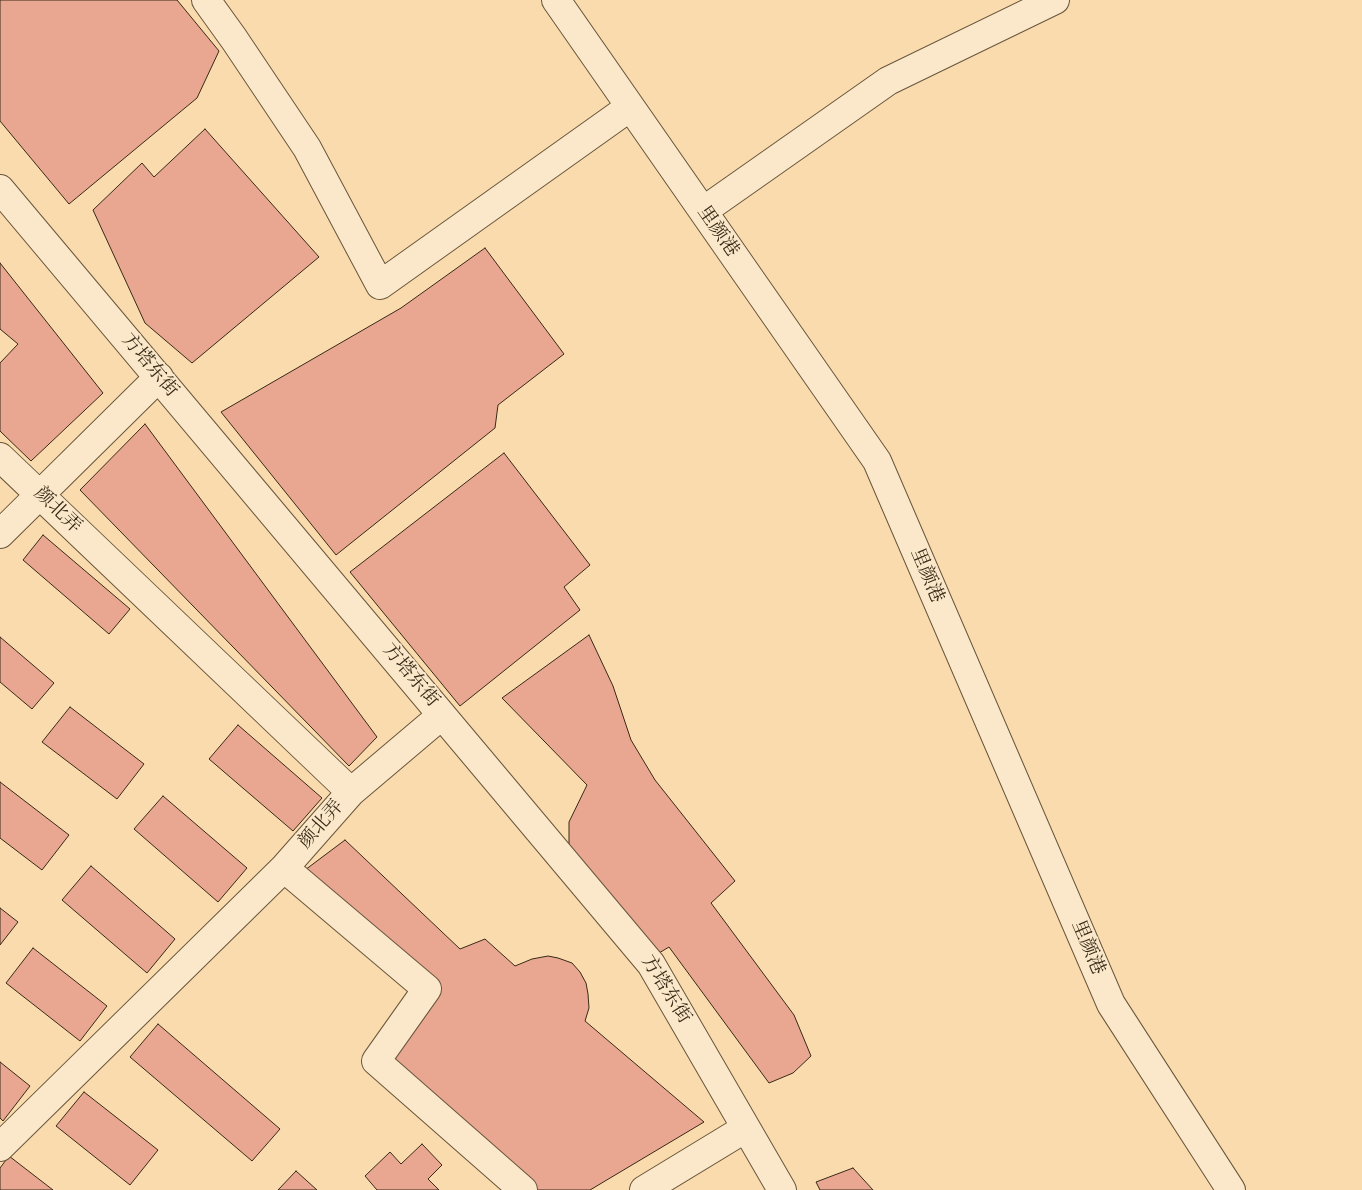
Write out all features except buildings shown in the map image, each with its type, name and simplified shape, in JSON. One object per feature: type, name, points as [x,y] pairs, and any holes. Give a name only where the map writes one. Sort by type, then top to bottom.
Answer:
[{"type":"street","points":[[206,0],[307,148],[380,286],[630,107]]},
{"type":"street","name":"里颜港","points":[[556,0],[877,461],[1111,1004],[1230,1190]]},
{"type":"street","points":[[703,211],[888,81],[1055,0]]},
{"type":"street","name":"方塔东街","points":[[0,189],[651,964],[782,1190]]},
{"type":"street","points":[[0,534],[159,377]]},
{"type":"street","name":"颜北弄","points":[[0,457],[351,792],[284,868],[0,1147]]},
{"type":"street","points":[[351,792],[442,714]]},
{"type":"street","points":[[284,868],[427,989],[376,1061],[523,1190]]},
{"type":"street","points":[[644,1190],[746,1128]]}]
